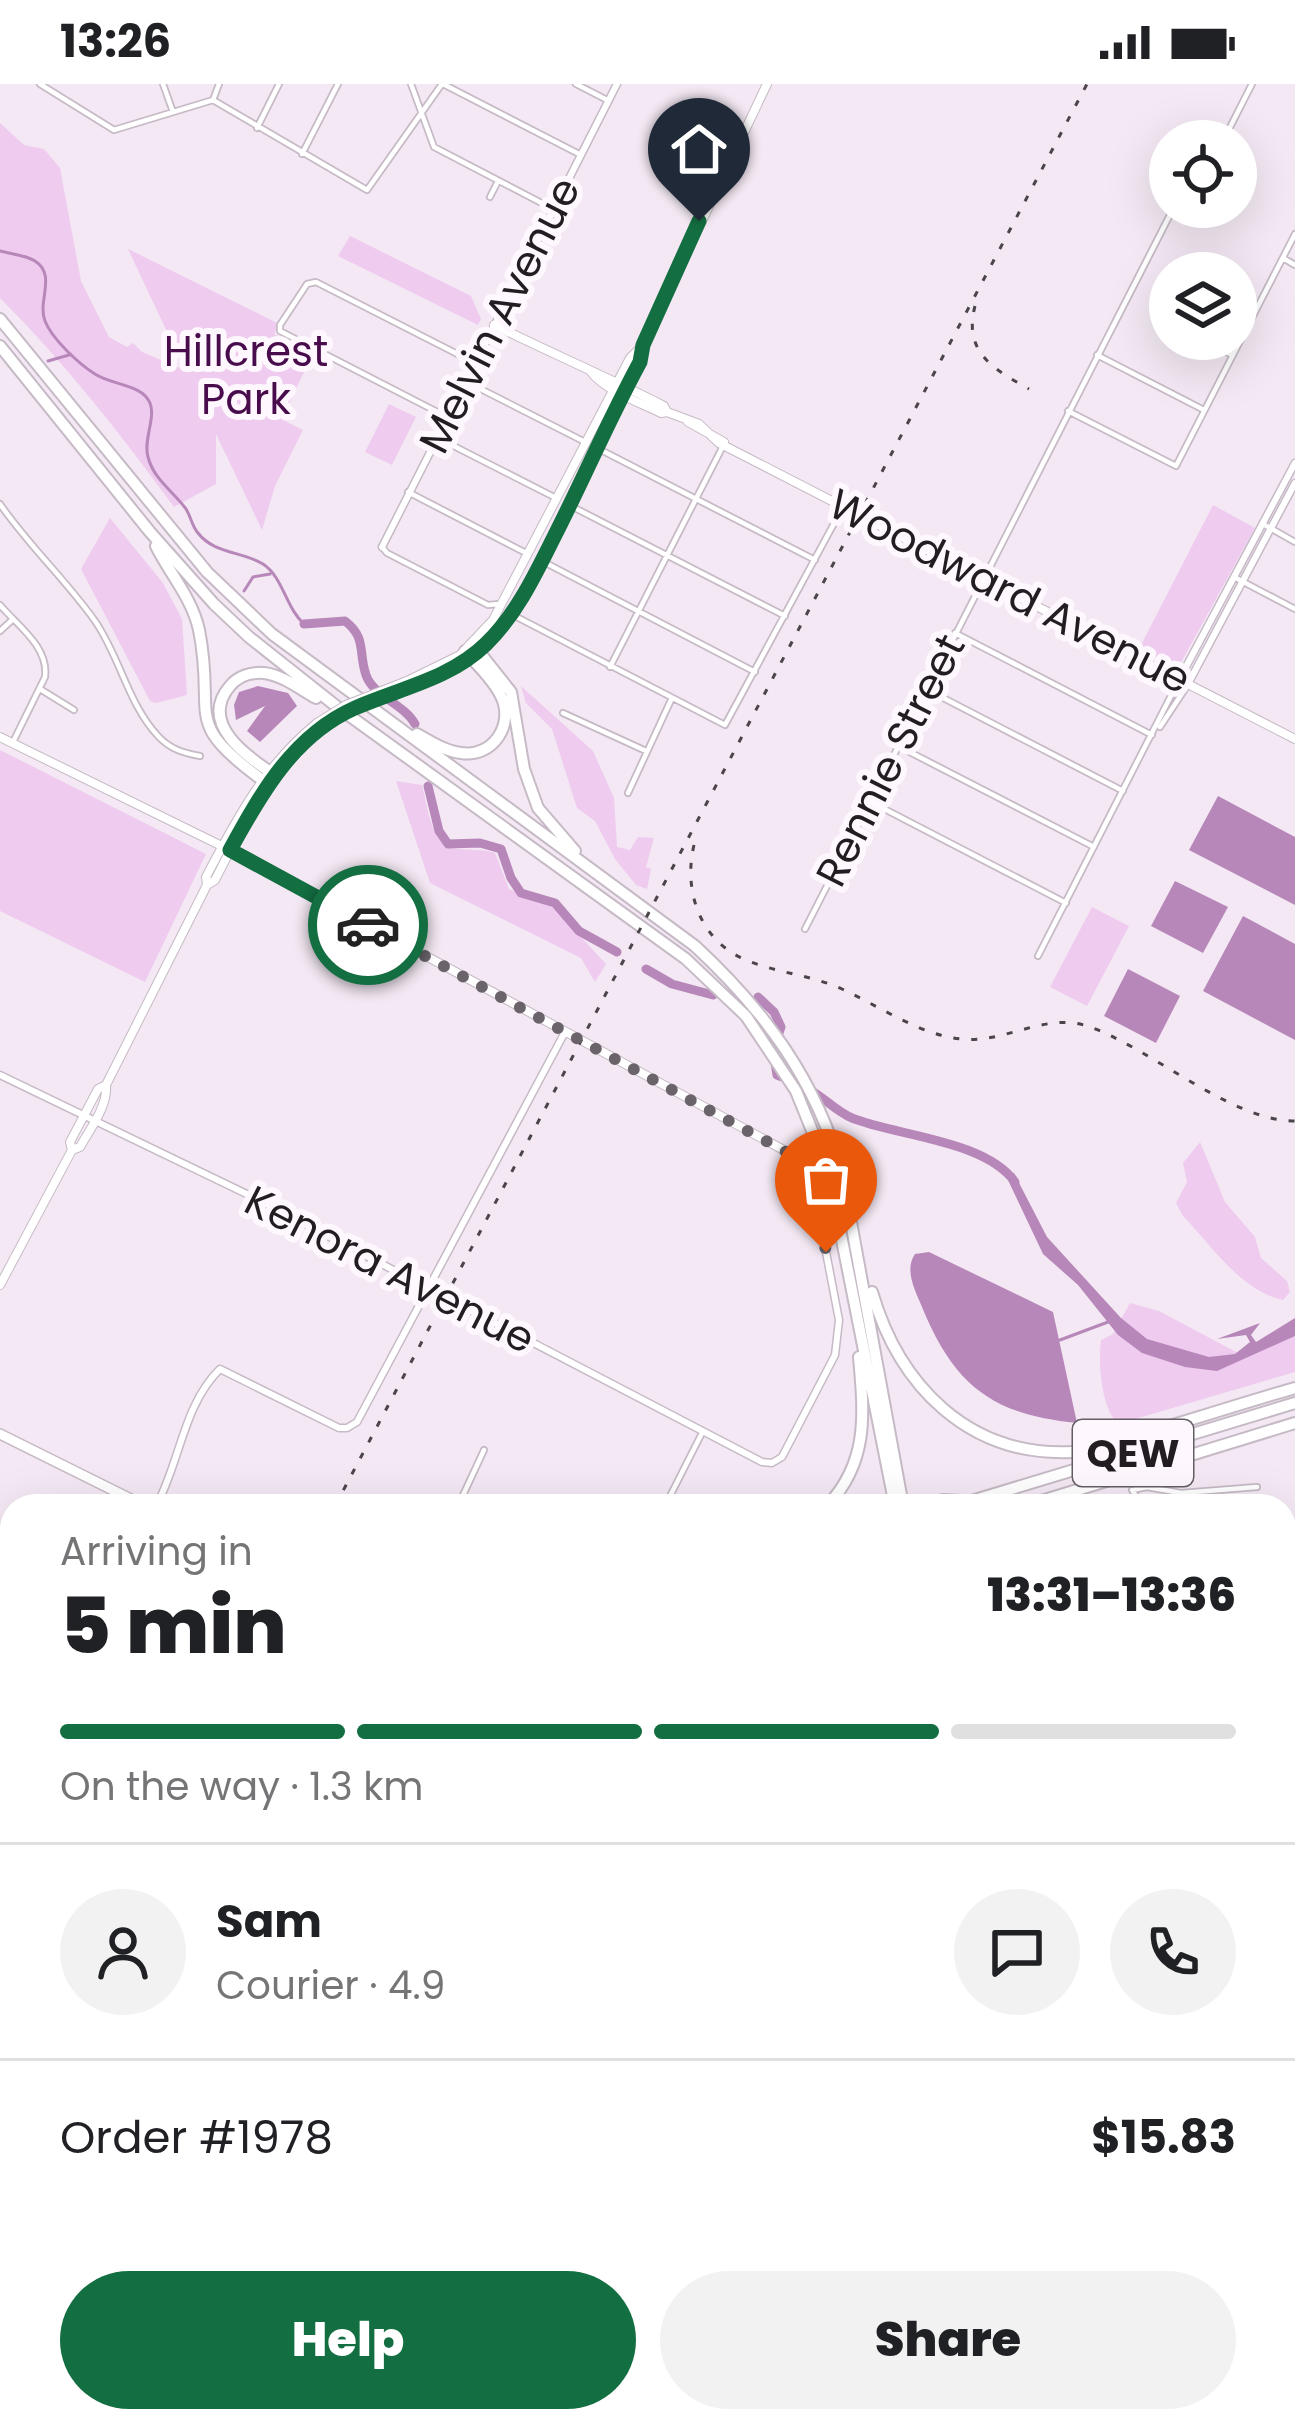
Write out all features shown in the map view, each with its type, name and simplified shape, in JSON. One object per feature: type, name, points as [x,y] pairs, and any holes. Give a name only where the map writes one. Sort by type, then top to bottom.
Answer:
[{"type":"highway","points":[[0,319],[207,572],[272,634],[579,859],[717,967],[778,1035],[810,1086],[831,1133],[860,1261],[897,1494]]},
{"type":"highway","points":[[0,346],[149,532],[214,604],[336,706],[703,972],[769,1046],[818,1138],[838,1209],[893,1472]]},
{"type":"highway","points":[[149,532],[186,595],[199,630],[208,729],[230,755],[268,777]]},
{"type":"highway","points":[[388,720],[453,752],[472,754],[490,746],[505,724],[505,706],[472,650]]},
{"type":"highway","points":[[472,650],[512,692],[524,769],[538,808],[579,859]]},
{"type":"highway","points":[[268,777],[224,730],[220,707],[231,684],[249,674],[272,674],[336,706]]},
{"type":"highway","points":[[860,1261],[886,1334],[908,1374],[955,1421],[1007,1444],[1048,1451],[1092,1449],[1295,1388]]},
{"type":"highway","points":[[838,1494],[862,1443],[860,1330]]},
{"type":"highway","name":"QEW","points":[[996,1494],[1295,1403]]},
{"type":"highway","name":"QEW","points":[[1064,1494],[1295,1423]]},
{"type":"main road","points":[[0,1285],[73,1150],[80,1147],[89,1118],[107,1094],[106,1085],[207,885],[215,880],[226,848],[268,777],[346,705],[410,684],[472,650],[511,614],[570,505],[630,358],[643,345],[767,84]]},
{"type":"main road","name":"Woodward Avenue","points":[[494,325],[591,372],[594,378],[699,424],[701,430],[725,443],[1295,739]]},
{"type":"main road","points":[[472,650],[503,602],[586,442],[621,388]]},
{"type":"main road","points":[[541,531],[538,553],[542,561]]},
{"type":"main road","points":[[512,584],[529,565],[542,561]]},
{"type":"main road","points":[[0,737],[226,848],[790,1154]]},
{"type":"main road","points":[[0,1434],[121,1494]]},
{"type":"street","points":[[40,84],[114,130],[213,100],[367,190],[442,84],[581,155]]},
{"type":"street","points":[[164,84],[173,112]]},
{"type":"street","points":[[213,100],[219,84]]},
{"type":"street","points":[[257,128],[279,84]]},
{"type":"street","points":[[302,154],[338,84]]},
{"type":"street","points":[[411,84],[434,147],[554,209]]},
{"type":"street","points":[[577,84],[609,101]]},
{"type":"street","name":"Melvin Avenue","points":[[382,547],[617,84]]},
{"type":"street","points":[[1234,120],[1252,84]]},
{"type":"street","points":[[490,197],[498,181]]},
{"type":"street","name":"Rennie Street","points":[[805,929],[1163,228]]},
{"type":"street","points":[[1257,308],[1295,234]]},
{"type":"street","points":[[1283,258],[1295,265]]},
{"type":"street","points":[[447,417],[280,331],[280,325],[312,281],[475,363]]},
{"type":"street","points":[[1097,355],[1204,410]]},
{"type":"street","points":[[1068,411],[1176,466],[1230,360]]},
{"type":"street","points":[[465,381],[586,442]]},
{"type":"street","points":[[436,437],[557,499]]},
{"type":"street","points":[[610,667],[725,443]]},
{"type":"street","points":[[597,448],[814,560]]},
{"type":"street","points":[[1038,956],[1294,467]]},
{"type":"street","points":[[1266,526],[1295,483]]},
{"type":"street","points":[[408,492],[528,554]]},
{"type":"street","points":[[0,505],[97,625],[135,702],[160,738],[183,753],[200,756]]},
{"type":"street","points":[[570,505],[785,616]]},
{"type":"street","points":[[511,614],[725,725],[844,505]]},
{"type":"street","points":[[1266,526],[1295,542]]},
{"type":"street","points":[[382,547],[488,605],[503,602]]},
{"type":"street","points":[[542,561],[755,672]]},
{"type":"street","points":[[1238,579],[1295,609]]},
{"type":"street","points":[[0,605],[44,654],[47,665],[12,743]]},
{"type":"street","points":[[0,631],[12,620]]},
{"type":"street","points":[[955,633],[1152,735]]},
{"type":"street","points":[[40,689],[74,710]]},
{"type":"street","points":[[926,689],[1123,791]]},
{"type":"street","points":[[628,793],[671,700]]},
{"type":"street","points":[[563,713],[646,751]]},
{"type":"street","points":[[898,746],[1094,847]]},
{"type":"street","points":[[869,801],[1066,902]]},
{"type":"street","points":[[162,1494],[181,1438],[210,1380],[220,1370],[229,1370],[339,1428],[352,1426],[565,1032]]},
{"type":"street","name":"Kenora Avenue","points":[[0,1075],[256,1198],[762,1462],[778,1461],[835,1355],[839,1338],[813,1184],[790,1154]]},
{"type":"street","points":[[671,1494],[704,1430]]},
{"type":"street","points":[[464,1494],[484,1450]]},
{"type":"street","points":[[1135,1494],[1132,1490],[1151,1487],[1180,1492],[1257,1487]]},
{"type":"green space","name":"Hillcrest Park","points":[[0,123],[24,145],[44,149],[60,168],[81,281],[109,337],[127,347],[133,343],[142,352],[185,370],[128,249],[279,324],[274,334],[313,354],[281,419],[303,430],[275,486],[262,530],[216,434],[216,484],[174,507],[91,399],[0,298]]},
{"type":"green space","points":[[350,236],[471,296],[481,319],[478,325],[338,256]]},
{"type":"green space","points":[[389,404],[416,417],[392,465],[365,452]]},
{"type":"green space","points":[[1213,505],[1255,528],[1178,668],[1139,649]]},
{"type":"green space","points":[[110,518],[163,583],[182,619],[187,695],[150,701],[81,569]]},
{"type":"green space","points":[[521,686],[593,751],[614,798],[617,847],[630,850],[638,837],[654,838],[646,867],[651,869],[647,889],[636,885],[615,859],[595,821],[577,808],[552,729],[526,703]]},
{"type":"green space","points":[[0,750],[206,854],[145,982],[0,911]]},
{"type":"green space","points":[[396,781],[422,785],[441,841],[457,849],[495,853],[509,889],[553,907],[606,964],[595,982],[581,958],[430,883]]},
{"type":"green space","points":[[1092,907],[1129,926],[1087,1006],[1050,987]]},
{"type":"green space","points":[[1200,1142],[1225,1202],[1255,1237],[1261,1258],[1287,1281],[1290,1292],[1283,1300],[1241,1277],[1176,1203],[1187,1182],[1183,1163]]},
{"type":"green space","points":[[1130,1303],[1159,1311],[1236,1352],[1265,1346],[1295,1331],[1295,1372],[1118,1424],[1102,1385],[1101,1340],[1113,1334]]},
{"type":"shaded area","points":[[258,686],[288,693],[297,706],[260,742],[247,731],[265,706],[236,720],[234,705],[239,692]]},
{"type":"shaded area","points":[[1218,796],[1295,837],[1295,905],[1189,850]]},
{"type":"shaded area","points":[[1175,881],[1228,907],[1203,953],[1151,926]]},
{"type":"shaded area","points":[[1243,916],[1295,944],[1295,1040],[1203,991]]},
{"type":"shaded area","points":[[1128,969],[1180,996],[1156,1043],[1104,1016]]},
{"type":"shaded area","points":[[1014,1173],[1047,1237],[1121,1318],[1147,1339],[1209,1357],[1235,1354],[1250,1342],[1246,1335],[1217,1339],[1260,1323],[1251,1335],[1256,1342],[1295,1318],[1295,1336],[1217,1371],[1142,1353],[1118,1335],[1078,1285],[1043,1254],[1008,1180]]},
{"type":"shaded area","points":[[929,1252],[1053,1312],[1077,1423],[999,1403],[963,1376],[934,1334],[912,1280],[915,1254]]},
{"type":"waterway","points":[[0,251],[27,257],[41,267],[46,281],[45,321],[67,350],[95,374],[146,397],[151,409],[147,450],[151,465],[186,509],[198,533],[212,545],[270,570],[304,624]]},
{"type":"waterway","points":[[48,361],[69,355]]},
{"type":"waterway","points":[[244,591],[253,577],[270,574]]},
{"type":"waterway","points":[[304,624],[345,621],[352,627],[370,682],[415,724]]},
{"type":"waterway","points":[[428,786],[439,831],[448,844],[480,843],[501,849],[521,893],[555,903],[579,931],[617,952]]},
{"type":"waterway","points":[[646,969],[672,984],[713,995]]},
{"type":"waterway","points":[[758,997],[781,1027],[773,1050],[777,1075],[790,1080]]},
{"type":"waterway","points":[[805,1087],[852,1118],[983,1157],[1015,1182]]},
{"type":"waterway","points":[[1060,1340],[1108,1322]]},
{"type":"railway","points":[[341,1494],[1087,84]]},
{"type":"railway","points":[[975,306],[972,322],[977,347],[993,366],[1029,389]]},
{"type":"railway","points":[[694,845],[691,880],[699,913],[717,940],[746,960],[830,984],[915,1026],[961,1039],[1056,1023],[1087,1026],[1244,1109],[1295,1121]]},
{"type":"way so far","points":[[368,925],[790,1154],[813,1184],[826,1252]]},
{"type":"route","points":[[368,925],[230,850],[268,784],[315,733],[358,707],[439,677],[485,645],[511,614],[640,362],[643,345],[699,221]]}]
